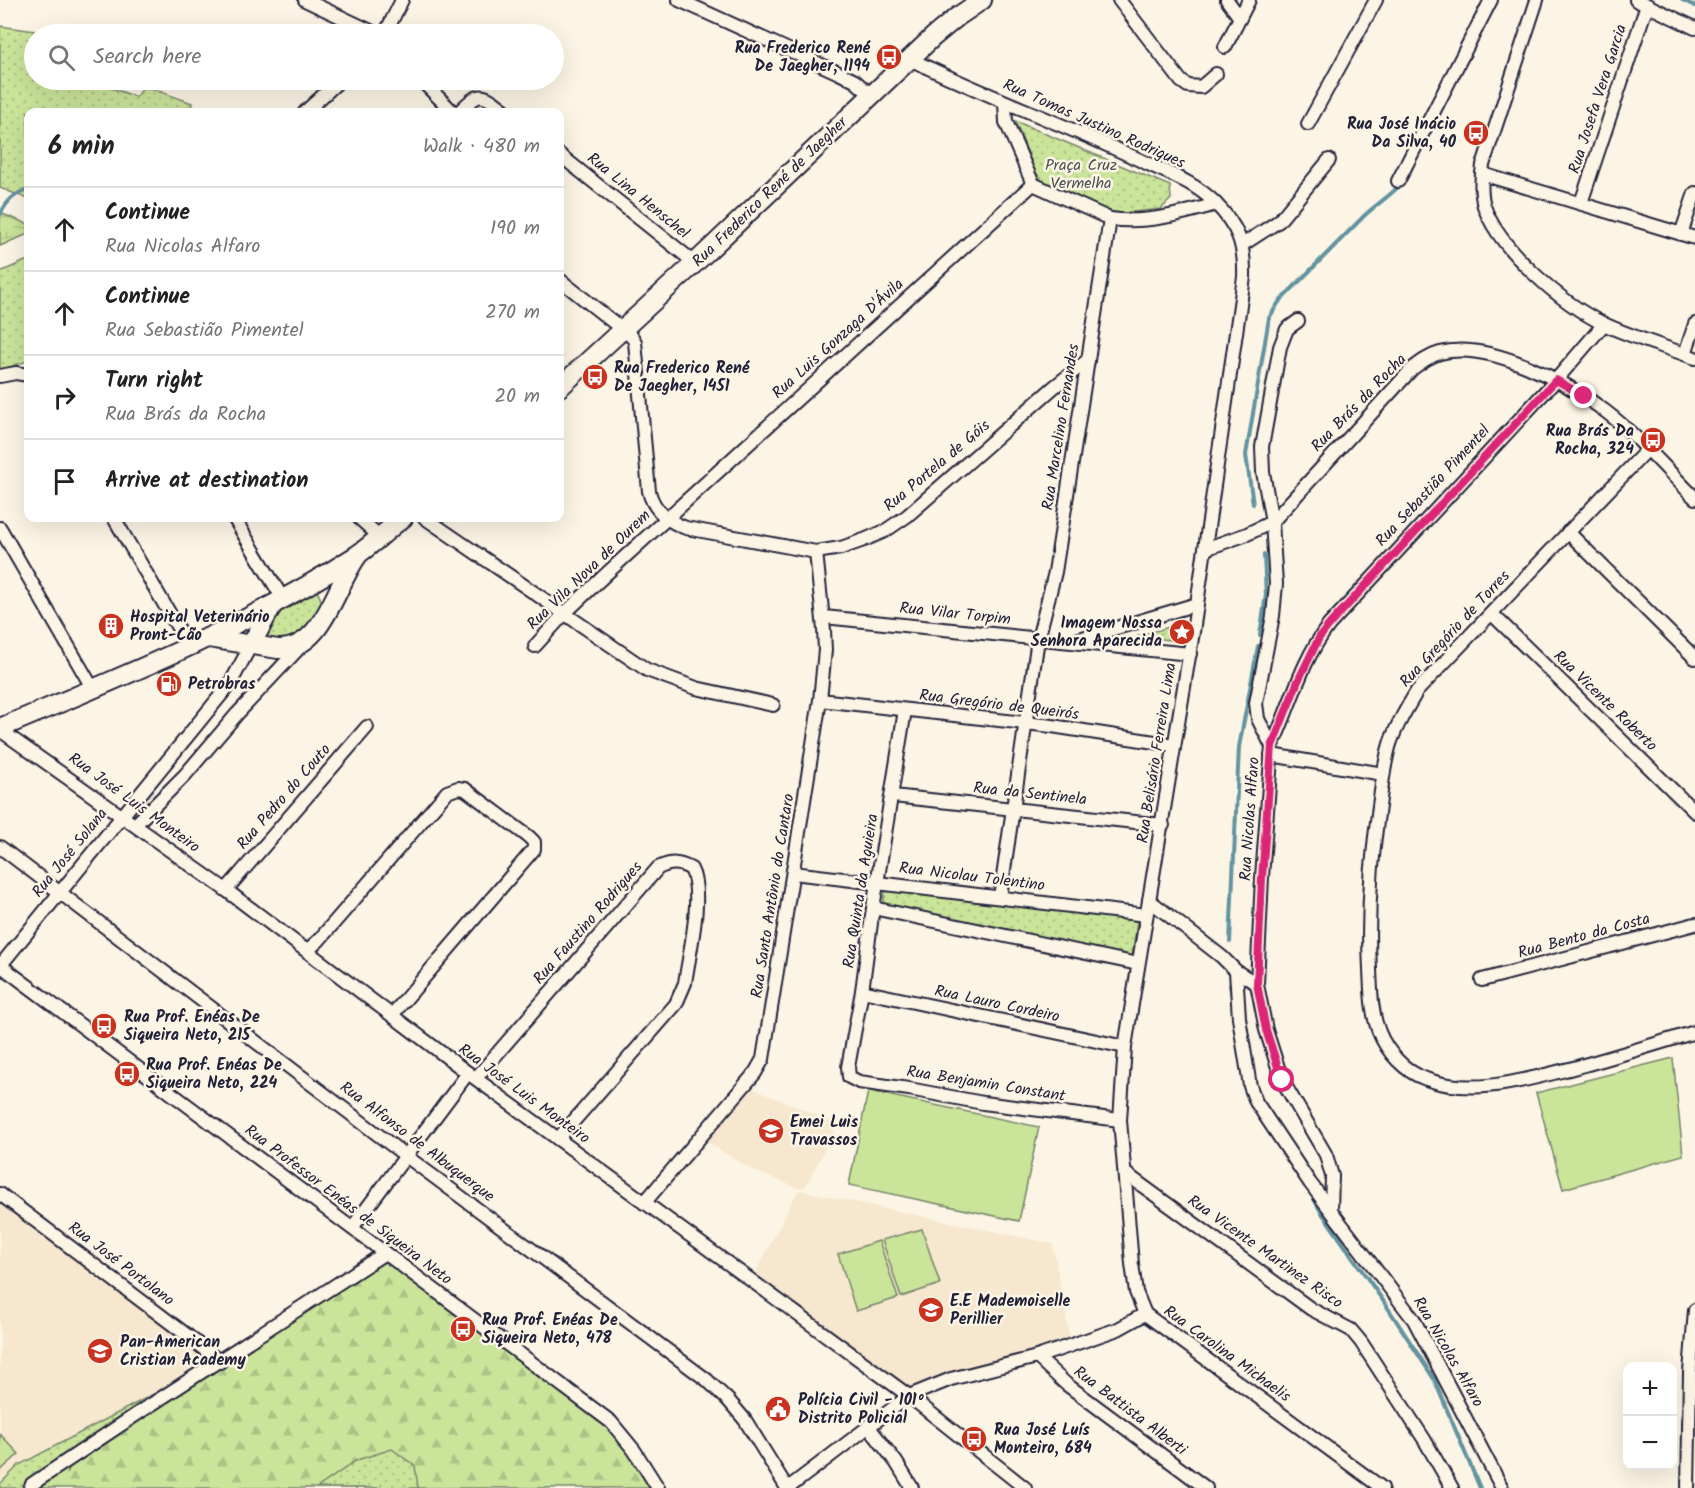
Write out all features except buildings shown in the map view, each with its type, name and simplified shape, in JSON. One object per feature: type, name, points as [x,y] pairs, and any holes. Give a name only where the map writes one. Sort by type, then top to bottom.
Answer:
[{"type":"main road","name":"Rua Frederico René de Jaegher","points":[[564,383],[696,263],[870,95],[957,17],[982,0]]},
{"type":"main road","points":[[0,729],[208,638],[278,602],[359,553],[398,522]]},
{"type":"main road","points":[[208,638],[285,649],[303,644],[321,623],[359,553]]},
{"type":"main road","points":[[299,589],[306,587],[319,595],[322,603],[321,623]]},
{"type":"main road","points":[[251,645],[278,602]]},
{"type":"street","points":[[304,0],[355,24]]},
{"type":"street","points":[[390,24],[402,0]]},
{"type":"street","points":[[679,0],[839,73],[855,81],[870,95]]},
{"type":"street","points":[[1119,0],[1181,81],[1188,86],[1201,87],[1216,74]]},
{"type":"street","points":[[1227,0],[1240,18]]},
{"type":"street","points":[[1225,47],[1249,0]]},
{"type":"street","points":[[1308,124],[1376,0]]},
{"type":"street","points":[[1398,181],[1491,0]]},
{"type":"street","points":[[1537,0],[1482,174],[1481,191],[1490,221],[1506,245],[1527,267],[1553,290],[1604,324],[1690,356],[1695,324]]},
{"type":"street","points":[[1642,2],[1695,28]]},
{"type":"street","name":"Rua Josefa Vera Garcia","points":[[1581,203],[1642,2]]},
{"type":"street","name":"Rua Tomas Justino Rodrigues","points":[[910,59],[1005,103],[1131,156],[1191,185],[1216,204],[1234,228],[1242,245]]},
{"type":"street","points":[[309,108],[329,90]]},
{"type":"street","points":[[431,90],[449,108]]},
{"type":"street","points":[[463,108],[480,95],[487,97],[502,108]]},
{"type":"street","points":[[1005,103],[1006,122],[1033,184],[1110,219],[1130,221],[1161,217],[1216,204]]},
{"type":"street","name":"Rua Lina Henschel","points":[[564,158],[696,263]]},
{"type":"street","points":[[1242,245],[1279,221],[1329,160]]},
{"type":"street","points":[[1482,174],[1695,238]]},
{"type":"street","name":"Rua Luis Gonzaga D'Ávila","points":[[666,518],[1033,184]]},
{"type":"street","points":[[1681,234],[1695,193]]},
{"type":"street","name":"Rua Marcelino Fernandes","points":[[1000,897],[1038,639],[1056,572],[1110,219]]},
{"type":"street","name":"Rua Belisário Ferreira Lima","points":[[1145,1314],[1136,1292],[1132,1264],[1120,1120],[1125,1047],[1190,654],[1244,277],[1242,245]]},
{"type":"street","points":[[564,283],[624,330],[635,342],[651,501],[666,518]]},
{"type":"street","name":"Rua Nicolas Alfaro","points":[[1298,321],[1287,329],[1280,347],[1262,447],[1263,472],[1272,522],[1276,594],[1256,703],[1261,727],[1272,751],[1262,878],[1257,984],[1266,1030],[1282,1080],[1326,1155],[1332,1176],[1331,1210]]},
{"type":"street","name":"Rua Sebastião Pimentel","points":[[1272,751],[1305,665],[1319,638],[1329,625],[1484,455],[1556,380],[1604,324]]},
{"type":"street","name":"Rua Brás da Rocha","points":[[1204,549],[1247,534],[1272,522],[1412,369],[1428,357],[1450,351],[1493,354],[1556,380],[1584,396],[1606,411],[1695,498]]},
{"type":"street","name":"Rua Portela de Góis","points":[[666,518],[686,528],[816,552],[841,548],[864,540],[885,531],[908,516],[1054,387],[1088,360]]},
{"type":"street","points":[[0,376],[16,373],[24,374]]},
{"type":"street","name":"Rua Gregório de Torres","points":[[1647,450],[1417,691],[1396,729],[1383,774],[1372,849],[1369,897],[1371,991],[1374,1015],[1380,1033],[1395,1057],[1407,1069],[1422,1078],[1447,1084],[1494,1085],[1526,1080],[1695,1032]]},
{"type":"street","name":"Rua Vila Nova de Ourem","points":[[536,646],[564,614],[666,518]]},
{"type":"street","points":[[116,522],[188,645]]},
{"type":"street","points":[[236,522],[278,602]]},
{"type":"street","points":[[363,522],[379,536]]},
{"type":"street","points":[[431,522],[656,674],[696,688],[773,705]]},
{"type":"street","points":[[0,528],[93,689]]},
{"type":"street","points":[[1568,532],[1695,658]]},
{"type":"street","name":"Rua Santo Antônio do Cantaro","points":[[644,1203],[761,1065],[766,1046],[820,700],[825,650],[824,617],[816,552]]},
{"type":"street","points":[[1069,642],[1197,604]]},
{"type":"street","name":"Rua Vicente Roberto","points":[[1492,614],[1695,812]]},
{"type":"street","name":"Rua Vilar Torpim","points":[[824,617],[1190,654]]},
{"type":"street","points":[[136,824],[185,775],[237,714],[303,644]]},
{"type":"street","name":"Rua José Solana","points":[[0,966],[230,684],[251,645]]},
{"type":"street","name":"Rua Gregório de Queirós","points":[[820,700],[1025,723],[1174,745]]},
{"type":"street","name":"Rua Quinta da Aguieira","points":[[849,1077],[848,1067],[905,710]]},
{"type":"street","name":"Rua Pedro do Couto","points":[[226,890],[367,727]]},
{"type":"street","name":"Rua José Luis Monteiro","points":[[0,729],[226,890],[558,1140],[909,1396],[1025,1488]]},
{"type":"street","points":[[1272,751],[1383,774]]},
{"type":"street","points":[[307,951],[447,792],[458,788],[465,789],[529,837],[534,842],[534,849],[392,1015]]},
{"type":"street","name":"Rua da Sentinela","points":[[893,796],[1163,825]]},
{"type":"street","name":"Rua Alfonso de Albuquerque","points":[[0,847],[406,1156],[707,1380],[745,1420],[788,1488]]},
{"type":"street","name":"Rua Faustino Rodrigues","points":[[472,1076],[658,868],[675,863],[691,869],[696,878],[697,898],[685,983],[681,996],[558,1140]]},
{"type":"street","name":"Rua Nicolau Tolentino","points":[[793,873],[1146,915]]},
{"type":"street","points":[[1149,900],[1222,957],[1236,971],[1257,984]]},
{"type":"street","points":[[873,908],[1138,964]]},
{"type":"street","name":"Rua Bento da Costa","points":[[1482,980],[1695,924]]},
{"type":"street","name":"Rua Professor Enéas de Siqueira Neto","points":[[0,966],[611,1422],[634,1450],[658,1488]]},
{"type":"street","name":"Rua Nicolas Alfaro","points":[[1236,971],[1239,1018],[1250,1086],[1262,1113],[1310,1183],[1414,1320],[1502,1488]]},
{"type":"street","name":"Rua Lauro Cordeiro","points":[[862,990],[1125,1047]]},
{"type":"street","points":[[352,1228],[406,1156],[472,1076]]},
{"type":"street","name":"Rua Benjamin Constant","points":[[849,1077],[859,1082],[900,1087],[984,1103],[1120,1120]]},
{"type":"street","name":"Rua Vicente Martinez Risco","points":[[1125,1173],[1311,1309],[1351,1330],[1424,1439],[1452,1488]]},
{"type":"street","name":"Rua José Portolano","points":[[0,1194],[220,1362]]},
{"type":"street","points":[[30,1488],[32,1484],[138,1413],[386,1253]]},
{"type":"street","points":[[1688,1488],[1690,1372],[1695,1310]]},
{"type":"street","name":"Rua Carolina Michaelis","points":[[788,1488],[909,1396],[951,1379],[1037,1357],[1118,1329],[1145,1314],[1382,1488]]},
{"type":"street","name":"Rua Battista Alberti","points":[[1037,1357],[1066,1384],[1206,1488]]},
{"type":"street","points":[[868,1426],[896,1462],[912,1488]]},
{"type":"shaded area","name":"Emei Luis Travassos","points":[[746,1086],[838,1124],[805,1187],[798,1188],[752,1170],[702,1139]]},
{"type":"shaded area","name":"E.E Mademoiselle Perillier","points":[[798,1190],[1053,1244],[1070,1341],[937,1376],[910,1392],[753,1278]]},
{"type":"shaded area","name":"Pan-American Cristian Academy","points":[[0,1198],[190,1339],[210,1363],[19,1464],[0,1482]]},
{"type":"green space","points":[[0,26],[24,29],[24,90],[117,90],[136,97],[141,90],[155,90],[192,103],[191,108],[24,108],[24,197],[0,188]]},
{"type":"green space","name":"Praça Cruz Vermelha","points":[[1015,121],[1170,186],[1171,199],[1161,209],[1111,212],[1053,188],[1042,181],[1035,171]]},
{"type":"green space","points":[[0,213],[24,222],[24,236],[0,246]]},
{"type":"green space","points":[[24,262],[24,362],[0,370],[0,272]]},
{"type":"green space","points":[[315,589],[321,602],[321,609],[303,643],[249,644],[254,626]]},
{"type":"green space","points":[[1180,624],[1177,641],[1137,636]]},
{"type":"green space","points":[[885,890],[1137,920],[1132,958],[994,926],[883,907]]},
{"type":"green space","points":[[1673,1058],[1683,1155],[1563,1189],[1536,1093]]},
{"type":"green space","points":[[868,1091],[1039,1127],[1019,1221],[849,1185]]},
{"type":"green space","points":[[922,1229],[940,1284],[901,1297],[882,1240]]},
{"type":"green space","points":[[879,1241],[898,1298],[856,1311],[838,1254]]},
{"type":"green space","points":[[385,1259],[611,1422],[658,1488],[32,1488],[71,1460],[67,1474],[74,1456]]},
{"type":"green space","points":[[180,1380],[28,1488],[0,1488],[0,1484],[19,1465]]},
{"type":"green space","points":[[0,1434],[19,1454],[0,1471]]},
{"type":"green space","points":[[392,1449],[415,1466],[418,1488],[317,1488],[357,1460]]},
{"type":"waterway","points":[[1682,0],[1695,6]]},
{"type":"waterway","points":[[1253,504],[1246,455],[1269,318],[1279,302],[1365,215],[1396,189],[1411,169]]},
{"type":"waterway","points":[[0,215],[11,199],[24,191]]},
{"type":"waterway","points":[[1260,635],[1266,595],[1264,555]]},
{"type":"waterway","points":[[1230,942],[1239,747],[1258,646]]},
{"type":"waterway","points":[[1230,985],[1232,997]]},
{"type":"waterway","points":[[1311,1193],[1320,1210],[1434,1379],[1480,1488]]},
{"type":"place","name":"Rua Frederico René De Jaegher, 1194","points":[[889,57]]},
{"type":"place","name":"Rua José Inácio Da Silva, 40","points":[[1476,133]]},
{"type":"place","name":"Rua Frederico René De Jaegher, 1451","points":[[595,377]]},
{"type":"place","name":"Rua Brás Da Rocha, 324","points":[[1653,440]]},
{"type":"place","name":"Hospital Veterinário Pront-Cão","points":[[111,626]]},
{"type":"place","name":"Imagem Nossa Senhora Aparecida","points":[[1182,632]]},
{"type":"place","name":"Petrobras","points":[[169,684]]},
{"type":"place","name":"Rua Prof. Enéas De Siqueira Neto, 215","points":[[104,1026]]},
{"type":"place","name":"Rua Prof. Enéas De Siqueira Neto, 224","points":[[127,1074]]},
{"type":"place","name":"Emei Luis Travassos","points":[[771,1131]]},
{"type":"place","name":"E.E Mademoiselle Perillier","points":[[931,1310]]},
{"type":"place","name":"Rua Prof. Enéas De Siqueira Neto, 478","points":[[463,1329]]},
{"type":"place","name":"Pan-American Cristian Academy","points":[[100,1351]]},
{"type":"place","name":"Polícia Civil - 101º Distrito Policial","points":[[778,1409]]},
{"type":"place","name":"Rua José Luís Monteiro, 684","points":[[974,1439]]},
{"type":"route","points":[[1282,1080],[1266,1030],[1257,984],[1262,878],[1272,746],[1308,658],[1329,625],[1492,446],[1556,380],[1584,396]]}]
